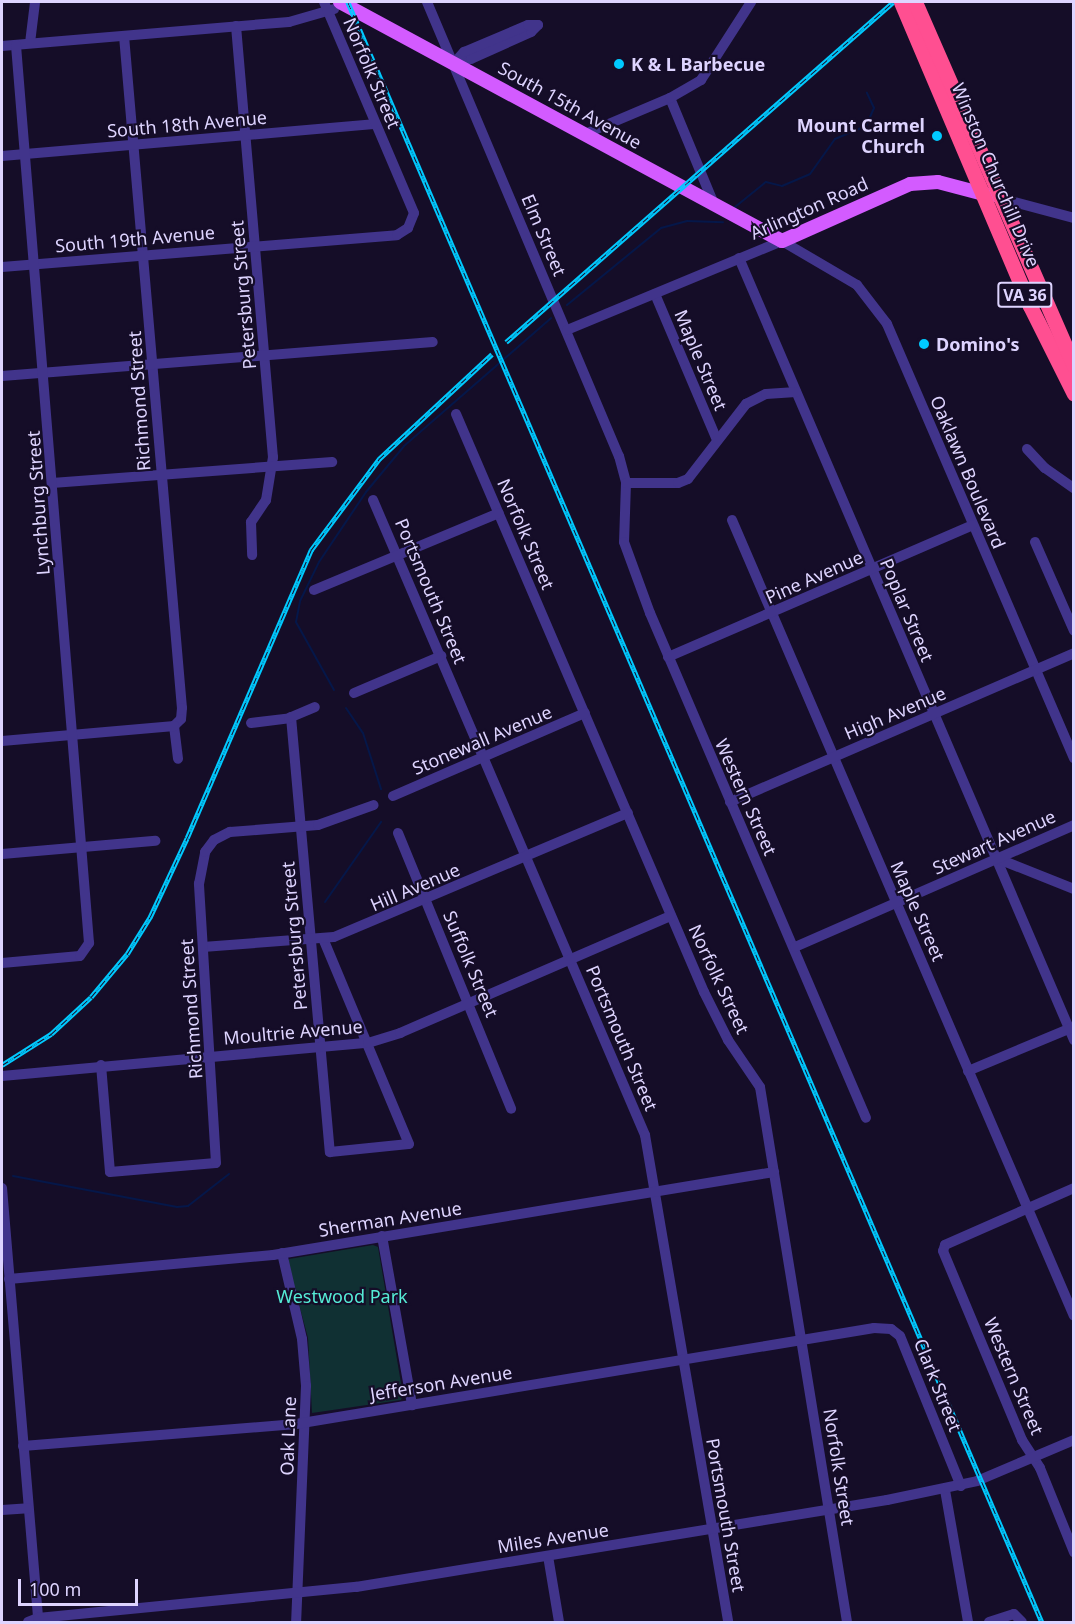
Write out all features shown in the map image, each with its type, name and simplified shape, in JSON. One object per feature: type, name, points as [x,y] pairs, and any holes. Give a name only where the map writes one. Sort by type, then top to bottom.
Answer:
[{"type":"highway","name":"Winston Churchill Drive","points":[[901,2],[1030,306],[1074,394]]},
{"type":"highway","name":"Winston Churchill Drive","points":[[915,2],[1074,366]]},
{"type":"main road","name":"South 15th Avenue","points":[[343,3],[782,241]]},
{"type":"main road","name":"Arlington Road","points":[[782,241],[910,184],[938,182],[999,198]]},
{"type":"street","points":[[30,44],[35,2]]},
{"type":"street","name":"Elm Street","points":[[427,2],[567,330],[619,456],[626,483]]},
{"type":"street","points":[[585,134],[693,86],[710,72],[751,2]]},
{"type":"street","points":[[2,46],[310,18],[326,7],[343,3]]},
{"type":"street","name":"Norfolk Street","points":[[326,7],[374,124],[414,213],[411,224]]},
{"type":"street","points":[[528,25],[538,25],[531,32],[471,59],[454,63],[464,52],[528,25]]},
{"type":"street","name":"Petersburg Street","points":[[236,26],[265,355],[271,467],[266,500],[251,522],[252,555]]},
{"type":"street","name":"Richmond Street","points":[[124,36],[182,708],[182,719],[174,726],[178,759]]},
{"type":"street","name":"Lynchburg Street","points":[[2,963],[80,956],[89,943],[16,45]]},
{"type":"street","points":[[670,98],[714,204]]},
{"type":"street","name":"South 18th Avenue","points":[[2,156],[374,124]]},
{"type":"street","name":"Arlington Road","points":[[999,198],[1074,218]]},
{"type":"street","name":"South 19th Avenue","points":[[2,267],[397,235],[411,224]]},
{"type":"street","name":"Arlington Road","points":[[567,330],[782,241]]},
{"type":"street","name":"Oaklawn Boulevard","points":[[782,241],[853,282],[878,309],[1074,759]]},
{"type":"street","name":"Poplar Street","points":[[739,258],[933,715],[1072,1032]]},
{"type":"street","name":"Maple Street","points":[[655,294],[717,440]]},
{"type":"street","points":[[2,376],[433,342]]},
{"type":"street","points":[[626,483],[683,482],[699,467],[746,404],[766,394],[796,392]]},
{"type":"street","name":"Norfolk Street","points":[[456,414],[718,1023],[760,1087],[847,1623]]},
{"type":"street","points":[[1027,449],[1045,468],[1072,484]]},
{"type":"street","points":[[52,483],[332,462]]},
{"type":"street","name":"Western Street","points":[[626,483],[624,542],[668,657],[867,1118]]},
{"type":"street","name":"Portsmouth Street","points":[[373,500],[643,1127],[656,1192],[728,1623]]},
{"type":"street","points":[[314,590],[499,513]]},
{"type":"street","name":"Maple Street","points":[[732,520],[1074,1316]]},
{"type":"street","name":"Pine Avenue","points":[[668,657],[973,525]]},
{"type":"street","points":[[1035,542],[1074,631]]},
{"type":"street","name":"High Avenue","points":[[730,802],[1074,653]]},
{"type":"street","points":[[354,693],[441,656]]},
{"type":"street","points":[[251,723],[291,717],[315,707]]},
{"type":"street","name":"Stonewall Avenue","points":[[393,796],[585,713]]},
{"type":"street","name":"Petersburg Street","points":[[291,717],[330,1152],[409,1144],[368,1043]]},
{"type":"street","points":[[2,741],[174,726]]},
{"type":"street","points":[[301,828],[330,822],[374,805]]},
{"type":"street","name":"Hill Avenue","points":[[203,947],[323,938],[425,900],[628,813]]},
{"type":"street","name":"Stewart Avenue","points":[[795,947],[1074,825]]},
{"type":"street","name":"Richmond Street","points":[[101,1065],[110,1172],[175,1169],[216,1163],[199,884],[205,852],[214,840],[231,832],[301,828]]},
{"type":"street","name":"Suffolk Street","points":[[398,833],[470,1002],[511,1109]]},
{"type":"street","points":[[2,854],[155,841]]},
{"type":"street","points":[[996,858],[1074,889]]},
{"type":"street","name":"Moultrie Avenue","points":[[2,1076],[101,1065],[368,1043],[571,960],[671,916]]},
{"type":"street","points":[[323,938],[368,1043]]},
{"type":"street","points":[[968,1071],[1072,1032]]},
{"type":"street","name":"Sherman Avenue","points":[[7,1286],[282,1254],[774,1172]]},
{"type":"street","points":[[2,1188],[7,1286],[28,1508],[33,1620]]},
{"type":"street","points":[[1028,1209],[1074,1188]]},
{"type":"street","name":"Western Street","points":[[1028,1209],[945,1245],[943,1251],[1022,1440],[1034,1457],[1074,1552]]},
{"type":"street","points":[[382,1236],[412,1405]]},
{"type":"street","name":"Oak Lane","points":[[282,1254],[302,1339],[306,1422],[294,1595],[296,1623]]},
{"type":"street","name":"Clark Street","points":[[860,1330],[891,1329],[900,1336],[961,1486]]},
{"type":"street","name":"Jefferson Avenue","points":[[23,1446],[306,1422],[860,1330]]},
{"type":"street","name":"Miles Avenue","points":[[33,1620],[294,1595],[548,1556],[945,1490],[961,1486],[1074,1440]]},
{"type":"street","points":[[945,1490],[968,1623]]},
{"type":"street","points":[[2,1510],[28,1508]]},
{"type":"street","points":[[548,1556],[559,1623]]},
{"type":"street","points":[[989,1623],[1020,1619]]},
{"type":"green space","name":"Westwood Park","points":[[373,1245],[378,1247],[403,1395],[401,1400],[312,1413],[308,1338],[288,1263],[289,1259]]},
{"type":"waterway","points":[[735,207],[766,182],[782,186],[810,174],[835,139],[866,126],[874,108],[867,93]]},
{"type":"waterway","points":[[567,305],[661,228],[687,221],[723,222]]},
{"type":"waterway","points":[[334,690],[296,622],[300,601],[319,562],[366,492],[404,446],[551,318]]},
{"type":"waterway","points":[[346,708],[363,733],[381,789]]},
{"type":"waterway","points":[[325,902],[381,822]]},
{"type":"waterway","points":[[13,1176],[177,1207],[188,1206],[229,1174]]},
{"type":"railway","points":[[348,2],[1042,1622]]},
{"type":"railway","points":[[506,342],[893,2]]},
{"type":"railway","points":[[2,1065],[51,1034],[91,997],[127,954],[150,917],[187,838],[311,550],[379,459],[492,354]]},
{"type":"place","name":"K & L Barbecue","points":[[619,64]]},
{"type":"place","name":"Mount Carmel Church","points":[[937,136]]},
{"type":"place","name":"Domino's","points":[[924,344]]}]
